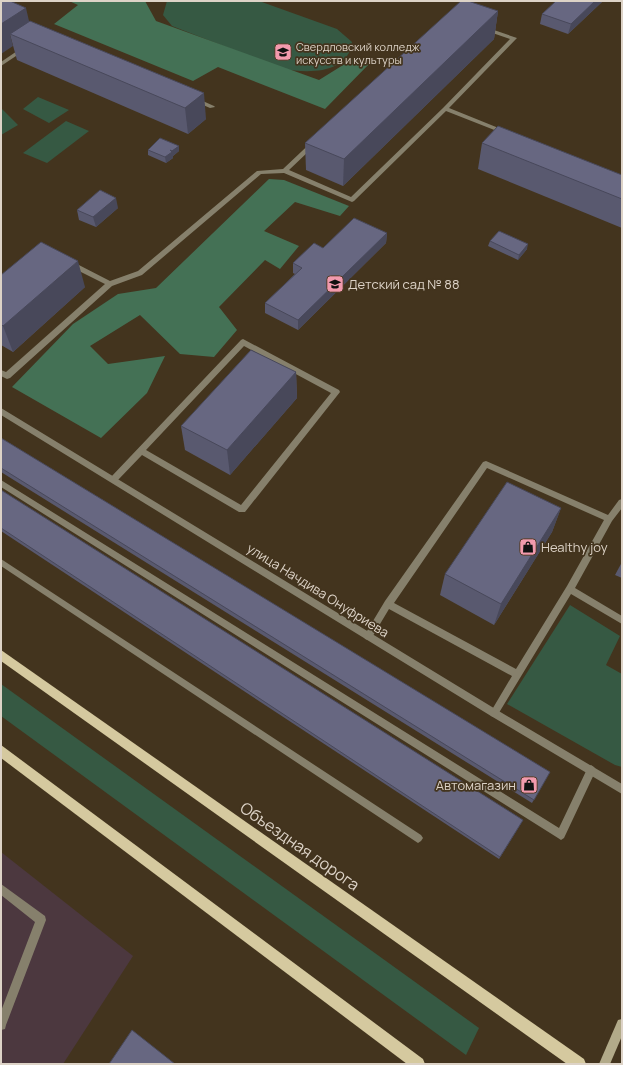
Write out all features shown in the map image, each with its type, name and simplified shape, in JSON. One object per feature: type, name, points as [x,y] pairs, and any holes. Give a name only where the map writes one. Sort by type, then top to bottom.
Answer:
[{"type":"main road","name":"Объездная дорога","points":[[1,655],[579,1064]]},
{"type":"main road","points":[[1,751],[418,1064]]},
{"type":"main road","points":[[604,1064],[622,1024]]},
{"type":"street","points":[[285,171],[452,11]]},
{"type":"street","points":[[1,373],[7,376],[110,284],[140,273],[259,172],[285,171],[352,200],[445,109],[514,38],[448,16]]},
{"type":"street","points":[[1,64],[32,44]]},
{"type":"street","points":[[190,98],[212,107]]},
{"type":"street","points":[[445,109],[512,135]]},
{"type":"street","points":[[68,262],[110,284]]},
{"type":"street","points":[[114,479],[140,450],[243,342],[336,392],[242,510],[140,450]]},
{"type":"street","name":"улица Начдива Онуфриева","points":[[1,411],[494,713],[622,789]]},
{"type":"street","points":[[368,636],[388,604],[486,464],[609,519]]},
{"type":"street","points":[[1,483],[561,835],[591,770]]},
{"type":"street","points":[[494,713],[516,674],[570,588],[609,519],[622,502]]},
{"type":"street","points":[[1,562],[418,838]]},
{"type":"street","points":[[570,588],[622,620]]},
{"type":"street","points":[[388,604],[516,674]]},
{"type":"street","points":[[1,889],[41,920],[1,1024]]},
{"type":"shaded area","points":[[1,852],[133,956],[63,1064],[1,1064]]},
{"type":"green space","points":[[69,1],[145,1],[156,21],[319,80],[356,57],[370,63],[325,109],[218,67],[193,81],[54,24],[78,5]]},
{"type":"green space","points":[[167,1],[259,1],[337,29],[352,42],[349,53],[343,61],[335,66],[314,71],[283,69],[172,26],[163,15]]},
{"type":"green space","points":[[38,97],[69,110],[49,123],[23,109]]},
{"type":"green space","points":[[1,108],[18,125],[1,135]]},
{"type":"green space","points":[[66,121],[89,131],[47,163],[23,153]]},
{"type":"green space","points":[[269,179],[284,180],[349,206],[340,216],[295,202],[264,231],[299,246],[280,269],[265,260],[219,307],[237,330],[214,357],[180,354],[140,315],[90,346],[108,364],[165,356],[147,393],[101,438],[12,387],[73,324],[118,294],[156,288]]},
{"type":"green space","points":[[570,605],[620,636],[606,665],[622,674],[622,767],[615,765],[507,704]]},
{"type":"green space","points":[[1,684],[479,1028],[466,1055],[1,716]]},
{"type":"building","points":[[10,1],[26,8],[1,24],[1,2]]},
{"type":"building","points":[[461,1],[468,1],[498,11],[344,159],[305,143]]},
{"type":"building","points":[[556,1],[595,1],[571,24],[542,14]]},
{"type":"building","points":[[30,21],[204,93],[185,108],[10,34]]},
{"type":"building","points":[[498,126],[622,175],[622,199],[482,143]]},
{"type":"building","points":[[160,138],[179,146],[172,151],[170,150],[172,152],[165,157],[148,150]]},
{"type":"building","points":[[100,190],[116,198],[93,217],[77,210]]},
{"type":"building","points":[[354,218],[387,233],[298,320],[265,303],[302,268],[293,263],[314,243],[323,248]]},
{"type":"building","points":[[499,231],[528,244],[519,255],[490,241]]},
{"type":"building","points":[[41,242],[78,261],[3,326],[1,324],[1,275]]},
{"type":"building","points":[[251,350],[296,372],[227,450],[181,426]]},
{"type":"building","points":[[1,438],[550,772],[534,800],[1,468]]},
{"type":"building","points":[[507,482],[561,508],[501,604],[445,574]]},
{"type":"building","points":[[1,490],[523,820],[500,857],[1,528]]},
{"type":"building","points":[[132,1030],[175,1064],[109,1064]]},
{"type":"place","name":"Свердловский колледж искусств и культуры","points":[[283,52]]},
{"type":"place","name":"Детский сад № 88","points":[[335,284]]},
{"type":"place","name":"Healthy joy","points":[[528,547]]},
{"type":"place","name":"Автомагазин","points":[[529,785]]}]
